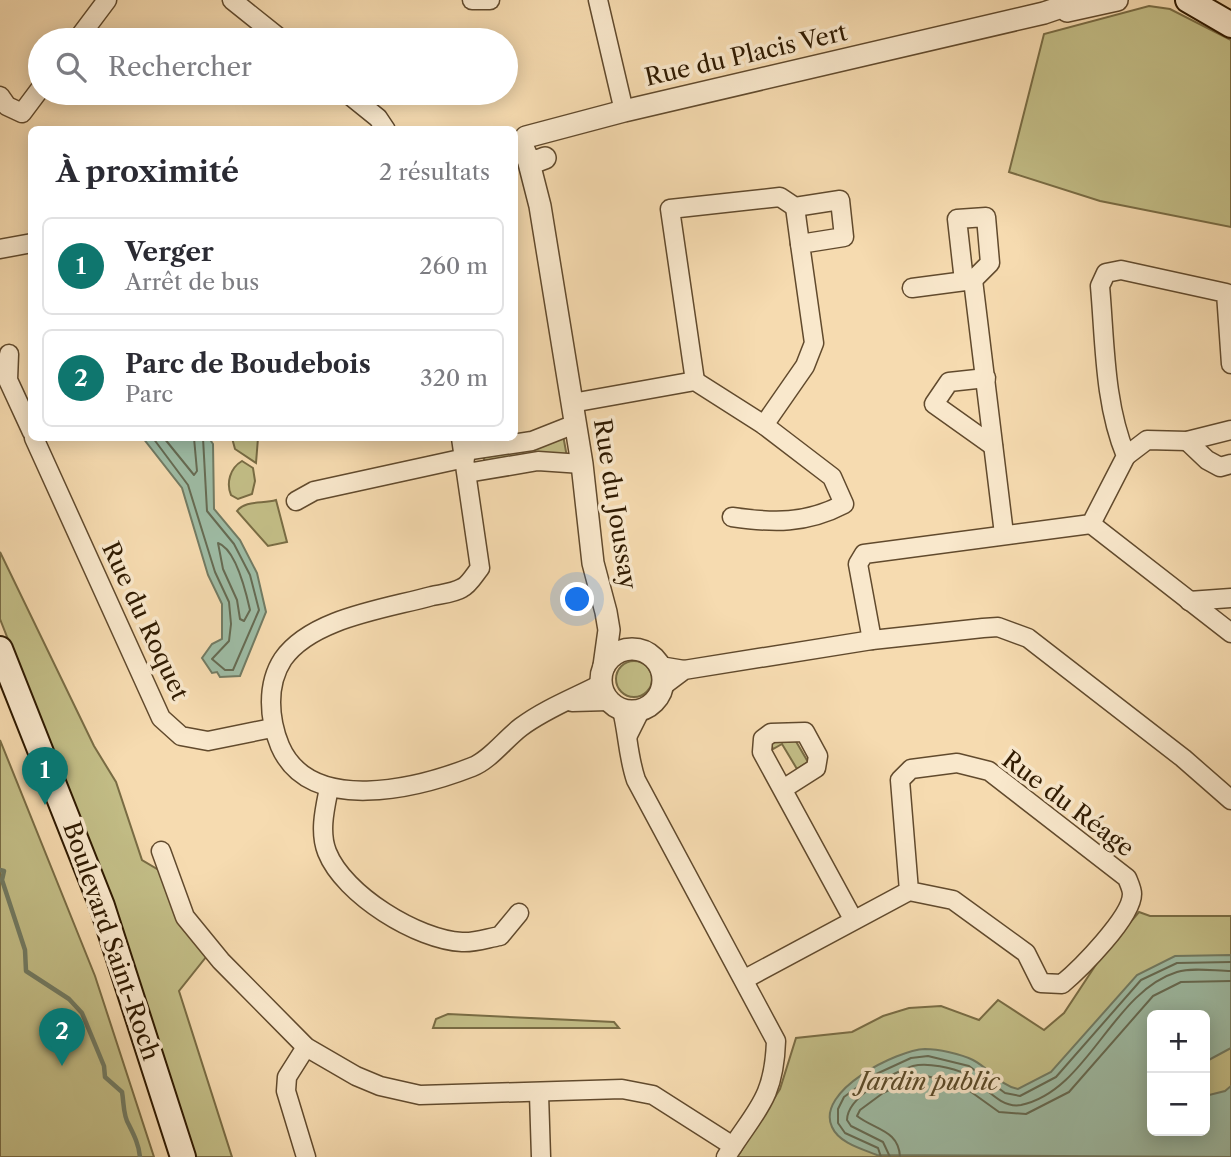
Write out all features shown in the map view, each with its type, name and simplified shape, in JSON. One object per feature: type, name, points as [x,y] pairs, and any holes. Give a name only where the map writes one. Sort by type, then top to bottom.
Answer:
[{"type":"main road","points":[[1188,0],[1231,25]]},
{"type":"main road","points":[[1213,0],[1231,10]]},
{"type":"main road","name":"Boulevard Saint-Roch","points":[[0,649],[102,906],[183,1157]]},
{"type":"street","points":[[86,28],[107,0]]},
{"type":"street","points":[[232,0],[267,28]]},
{"type":"street","points":[[472,0],[490,0]]},
{"type":"street","name":"Rue du Placis Vert","points":[[598,0],[624,111]]},
{"type":"street","name":"Rue du Placis Vert","points":[[530,147],[581,123],[624,111],[1044,13],[1082,0]]},
{"type":"street","name":"Rue du Placis Vert","points":[[1044,13],[1069,11],[1116,0]]},
{"type":"street","points":[[0,96],[7,106],[22,113],[28,105]]},
{"type":"street","points":[[362,105],[383,126]]},
{"type":"street","name":"Rue du Joussay","points":[[530,147],[582,464],[593,563],[609,630],[615,694]]},
{"type":"street","points":[[732,517],[774,524],[826,513],[844,504],[832,477],[764,425],[695,382],[670,209],[780,197],[795,207],[840,200],[844,237],[800,244]]},
{"type":"street","points":[[764,425],[805,366],[814,342],[795,207]]},
{"type":"street","points":[[0,248],[28,244]]},
{"type":"street","points":[[1126,456],[1116,433],[1110,396],[1100,286],[1106,273],[1121,270],[1226,293],[1231,364]]},
{"type":"street","points":[[912,288],[969,281],[986,378],[1003,534]]},
{"type":"street","points":[[9,354],[8,380],[28,423]]},
{"type":"street","points":[[986,378],[949,382],[934,404],[993,446]]},
{"type":"street","name":"Rue du Joussay","points":[[574,414],[695,382]]},
{"type":"street","points":[[296,501],[314,491],[532,440],[574,414]]},
{"type":"street","points":[[1091,524],[1126,456],[1147,440],[1187,441],[1231,430]]},
{"type":"street","name":"Rue du Roquet","points":[[35,441],[161,718],[181,736],[208,741],[272,728]]},
{"type":"street","points":[[1187,441],[1207,460],[1220,467],[1231,464]]},
{"type":"street","points":[[464,455],[582,464]]},
{"type":"street","points":[[464,455],[480,568],[464,588],[322,627],[296,644],[282,661],[271,694],[272,728],[293,766],[329,788],[365,793],[398,788],[474,766],[521,727],[565,703],[615,694],[653,704],[662,675],[872,640],[998,627],[1028,638],[1183,758],[1231,800]]},
{"type":"street","points":[[872,640],[858,564],[864,554],[1091,524],[1231,633]]},
{"type":"street","points":[[1189,601],[1231,598]]},
{"type":"street","name":"Rue du Joussay","points":[[606,612],[633,648],[646,652],[662,675]]},
{"type":"street","points":[[161,851],[185,917],[221,961],[306,1047],[356,1076],[411,1094],[539,1094],[622,1089],[653,1095],[730,1151],[765,1100],[775,1073],[776,1041],[636,780],[628,757],[628,735],[615,694],[615,653],[633,648]]},
{"type":"street","name":"Rue du Réage","points":[[957,763],[989,771],[1127,878],[1132,893],[1128,909],[1086,964],[1062,984],[1041,983],[1026,953],[953,900],[909,891],[900,780],[911,769],[957,763]]},
{"type":"street","points":[[329,788],[323,823],[327,852],[342,875],[376,907],[411,929],[436,939],[464,943],[500,936],[519,913]]},
{"type":"street","points":[[783,789],[853,919]]},
{"type":"street","points":[[744,979],[909,891]]},
{"type":"street","points":[[306,1047],[287,1077],[286,1091],[306,1157]]},
{"type":"street","points":[[539,1094],[541,1157]]},
{"type":"green space","points":[[1149,6],[1170,9],[1231,40],[1231,227],[1100,201],[1009,172],[1044,34]]},
{"type":"green space","points":[[563,435],[567,457],[485,462],[483,456]]},
{"type":"green space","points":[[233,441],[258,441],[256,463],[235,449]]},
{"type":"green space","points":[[242,461],[253,468],[255,481],[252,494],[238,499],[231,495],[229,481],[232,472]]},
{"type":"green space","points":[[276,500],[287,542],[268,546],[237,511],[249,504]]},
{"type":"green space","points":[[0,552],[94,746],[116,782],[142,860],[162,872],[179,923],[206,957],[179,991],[232,1157],[195,1157],[170,1078],[49,743],[0,619]]},
{"type":"green space","points":[[634,661],[647,666],[652,679],[647,692],[634,697],[621,692],[616,679],[621,666]]},
{"type":"green space","points":[[794,738],[808,762],[797,769],[782,744],[773,749],[771,744],[781,739]]},
{"type":"green space","points":[[0,740],[95,976],[154,1157],[0,1157]]},
{"type":"green space","name":"Jardin public","points":[[1139,912],[1150,916],[1231,916],[1231,1157],[737,1157],[780,1089],[796,1038],[852,1032],[883,1016],[909,1008],[941,1006],[979,1020],[998,1000],[1044,1030],[1064,1013],[1103,954]]},
{"type":"green space","points":[[448,1014],[614,1022],[619,1028],[433,1028],[436,1019]]},
{"type":"water","points":[[145,441],[211,441],[213,444],[214,509],[240,540],[257,573],[266,612],[240,676],[220,677],[217,672],[212,673],[202,658],[212,644],[222,639],[222,604],[208,575],[182,488]]},
{"type":"water","points":[[1231,955],[1231,1048],[1210,1059],[1210,1010],[1147,1010],[1147,1136],[1210,1136],[1210,1095],[1225,1091],[1231,1086],[1231,1157],[877,1155],[858,1148],[835,1133],[830,1113],[835,1100],[847,1087],[879,1065],[912,1051],[936,1050],[973,1060],[1005,1084],[1018,1089],[1051,1072],[1137,975],[1175,956]]},
{"type":"waterway","points":[[0,870],[4,871],[2,880],[25,950],[26,971],[69,999],[82,1013],[104,1066],[105,1077],[122,1092],[126,1118],[140,1157]]},
{"type":"place","name":"Verger","points":[[45,805]]},
{"type":"place","name":"Parc de Boudebois","points":[[62,1066]]}]
